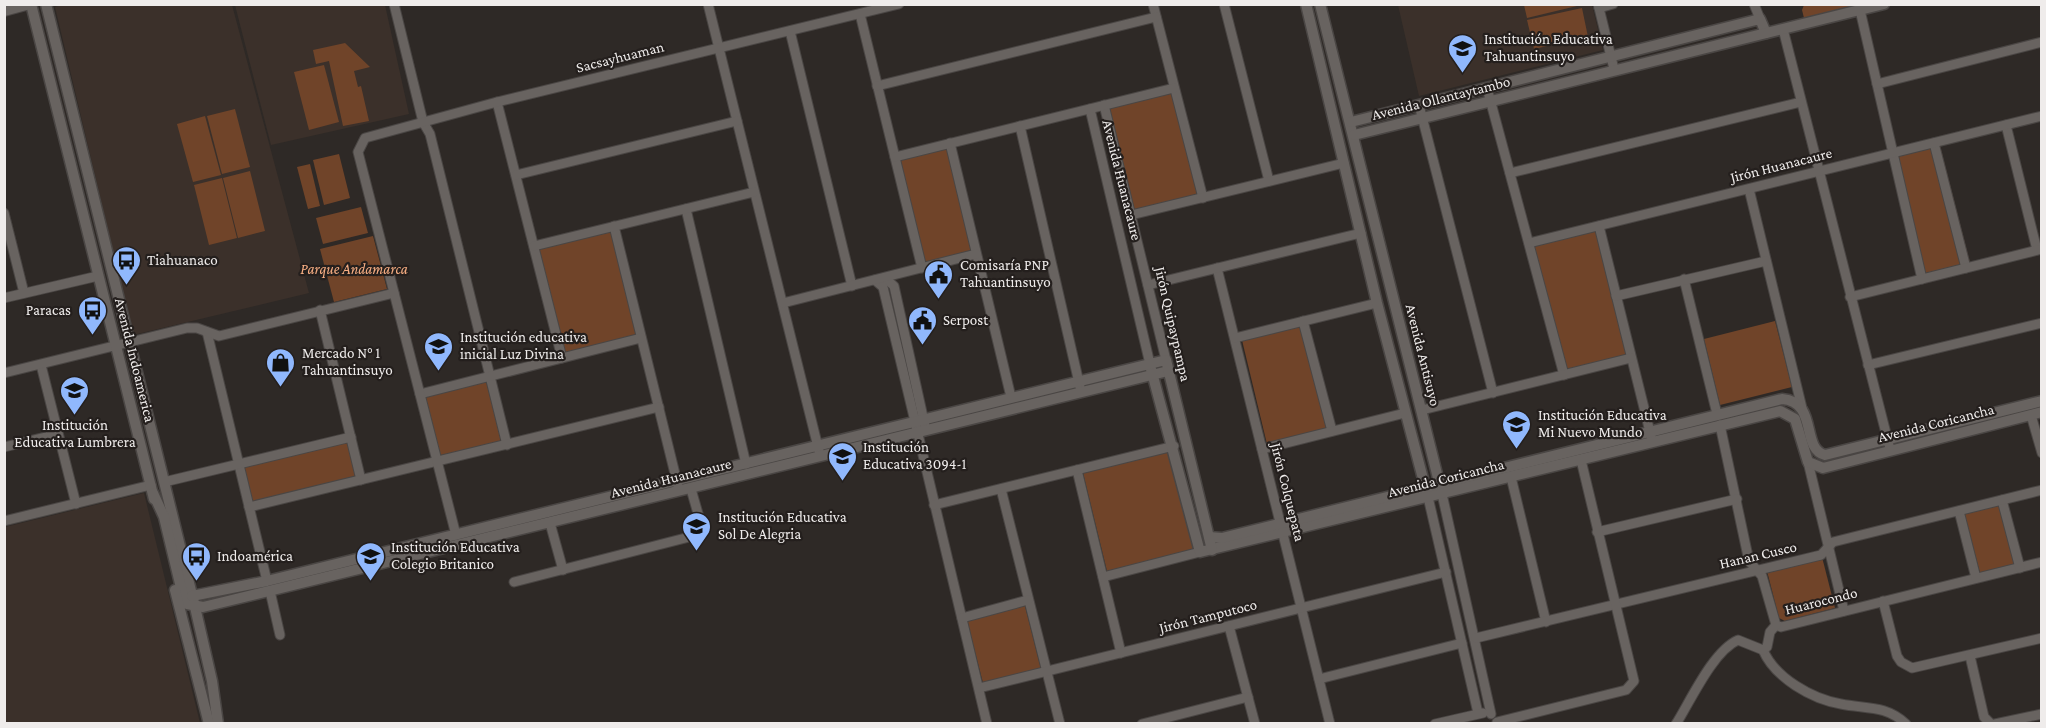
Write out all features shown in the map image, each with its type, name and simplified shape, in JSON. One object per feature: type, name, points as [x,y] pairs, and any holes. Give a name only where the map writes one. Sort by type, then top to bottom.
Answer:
[{"type":"main road","points":[[4,10],[26,4]]},
{"type":"street","name":"Avenida Indoamerica","points":[[32,4],[209,723]]},
{"type":"street","name":"Avenida Indoamerica","points":[[46,4],[193,601],[212,681],[218,723]]},
{"type":"street","points":[[394,4],[423,122],[430,134],[507,445]]},
{"type":"street","points":[[708,4],[819,451]]},
{"type":"street","name":"Sacsayhuaman","points":[[394,293],[358,152],[365,138],[497,102],[899,4]]},
{"type":"street","points":[[1153,4],[1203,198]]},
{"type":"street","points":[[1224,4],[1269,181]]},
{"type":"street","points":[[1306,4],[1377,303],[1446,572],[1478,713]]},
{"type":"street","name":"Avenida Antisuyo","points":[[1320,4],[1422,410],[1496,720]]},
{"type":"street","points":[[1613,4],[1598,6],[1614,69]]},
{"type":"street","points":[[1754,4],[1766,33]]},
{"type":"street","name":"Avenida Ollantaytambo","points":[[1354,135],[1884,4]]},
{"type":"street","points":[[1860,10],[1922,279]]},
{"type":"street","points":[[860,14],[922,268]]},
{"type":"street","points":[[878,86],[1156,17]]},
{"type":"street","name":"Avenida Ollantaytambo","points":[[1351,122],[1760,19]]},
{"type":"street","points":[[1783,29],[1889,445]]},
{"type":"street","points":[[790,31],[852,286]]},
{"type":"street","points":[[1877,84],[2042,42]]},
{"type":"street","points":[[895,157],[1174,88]]},
{"type":"street","points":[[1487,88],[1564,375]]},
{"type":"street","points":[[497,102],[562,358]]},
{"type":"street","points":[[1510,173],[1801,102]]},
{"type":"street","name":"Jirón Quipaypampa","points":[[1104,105],[1212,550]]},
{"type":"street","points":[[1419,105],[1493,393]]},
{"type":"street","name":"Avenida Huanacaure","points":[[1090,109],[1152,369]]},
{"type":"street","name":"Jirón Huanacaure","points":[[1529,243],[2042,116]]},
{"type":"street","points":[[516,176],[737,121]]},
{"type":"street","points":[[1851,297],[2039,250],[2006,125]]},
{"type":"street","points":[[1020,126],[1081,392]]},
{"type":"street","points":[[950,143],[1011,397]]},
{"type":"street","points":[[1934,143],[1966,268]]},
{"type":"street","points":[[1131,215],[1344,163]]},
{"type":"street","points":[[1749,189],[1802,408]]},
{"type":"street","points":[[534,246],[754,192]]},
{"type":"street","points":[[686,209],[746,464]]},
{"type":"street","points":[[4,213],[24,293]]},
{"type":"street","points":[[514,582],[701,534],[702,531],[683,487],[659,407],[614,226]]},
{"type":"street","points":[[1599,226],[1652,437]]},
{"type":"street","points":[[1148,285],[1362,233]]},
{"type":"street","points":[[783,303],[976,254]]},
{"type":"street","points":[[1616,296],[1766,261]]},
{"type":"street","name":"Jirón Colquepata","points":[[1217,268],[1330,723]]},
{"type":"street","points":[[4,298],[98,276]]},
{"type":"street","points":[[880,279],[894,286],[934,505],[987,723]]},
{"type":"street","name":"Huarocondo","points":[[1684,279],[1737,499],[1749,561],[1762,576],[1776,625],[1781,627],[2042,562]]},
{"type":"street","points":[[4,373],[115,347],[187,327],[219,336],[394,293],[456,535]]},
{"type":"street","points":[[1235,338],[1377,303]]},
{"type":"street","points":[[320,310],[361,480]]},
{"type":"street","points":[[1304,321],[1332,431]]},
{"type":"street","points":[[1868,365],[2042,323]]},
{"type":"street","points":[[207,332],[280,635]]},
{"type":"street","points":[[420,394],[641,338]]},
{"type":"street","points":[[1422,410],[1631,358]]},
{"type":"street","points":[[41,364],[76,504]]},
{"type":"street","name":"Avenida Huanacaure","points":[[193,601],[550,523],[919,425],[1011,397],[1078,380],[1167,366]]},
{"type":"street","name":"Jirón Quipaypampa","points":[[1152,369],[1200,552]]},
{"type":"street","name":"Avenida Huanacaure","points":[[919,425],[1081,392],[1152,369]]},
{"type":"street","name":"Avenida Coricancha","points":[[1441,489],[1652,437],[1782,399],[1797,402],[1802,408],[1820,453],[1831,454],[1889,445],[2036,413]]},
{"type":"street","name":"Avenida Coricancha","points":[[1718,419],[1787,412],[1795,419],[1808,462],[1823,468],[1889,445],[2042,401]]},
{"type":"street","points":[[249,507],[437,463],[659,407]]},
{"type":"street","points":[[1262,448],[1405,413]]},
{"type":"street","points":[[2036,413],[2042,453]]},
{"type":"street","points":[[4,447],[58,434]]},
{"type":"street","points":[[164,482],[351,437]]},
{"type":"street","name":"Avenida Coricancha","points":[[1102,577],[1426,492],[1511,477],[1581,460],[1652,437]]},
{"type":"street","points":[[934,505],[1174,446]]},
{"type":"street","name":"Avenida Huanacaure","points":[[268,586],[456,535],[683,487],[746,464],[819,451]]},
{"type":"street","points":[[1435,723],[1478,713],[1496,720],[1631,687],[1634,681],[1618,604],[1597,532],[1581,460]]},
{"type":"street","points":[[1808,462],[1844,611]]},
{"type":"street","points":[[1077,470],[1120,653]]},
{"type":"street","points":[[1511,477],[1546,622]]},
{"type":"street","points":[[4,521],[152,489],[164,517],[183,596],[188,604],[193,601]]},
{"type":"street","points":[[1000,489],[1060,723]]},
{"type":"street","name":"Hanan Cusco","points":[[1476,638],[1821,555],[1833,542],[2042,490]]},
{"type":"street","points":[[1597,532],[1737,499]]},
{"type":"street","points":[[2002,500],[2020,568]]},
{"type":"street","points":[[1959,511],[1976,578]]},
{"type":"street","points":[[550,523],[563,570]]},
{"type":"street","name":"Avenida Coricancha","points":[[1209,537],[1222,538],[1282,529]]},
{"type":"street","name":"Jirón Tamputoco","points":[[979,688],[1446,572]]},
{"type":"street","points":[[962,618],[1028,600]]},
{"type":"street","points":[[1883,601],[1897,656],[1901,662],[1912,668],[2042,638]]},
{"type":"street","points":[[1763,650],[1767,647],[1770,632],[1776,625]]},
{"type":"street","points":[[1229,626],[1255,723]]},
{"type":"street","points":[[1676,723],[1701,681],[1729,644],[1738,640],[1763,650],[1771,665],[1782,676],[1823,700],[1884,709],[1896,714],[1906,723]]},
{"type":"street","points":[[1319,679],[1462,643]]},
{"type":"street","points":[[1970,656],[1984,717],[1993,723],[2041,714]]},
{"type":"street","points":[[1142,723],[1248,697]]},
{"type":"shaded area","points":[[64,4],[232,5],[309,293],[133,335],[55,7]]},
{"type":"shaded area","points":[[235,5],[385,5],[409,114],[271,145]]},
{"type":"shaded area","name":"Institución Educativa Tahuantinsuyo","points":[[1398,5],[1592,5],[1603,50],[1419,96]]},
{"type":"shaded area","points":[[144,493],[200,723],[5,723],[5,527]]},
{"type":"green space","points":[[1524,4],[1581,5],[1527,18]]},
{"type":"green space","points":[[1804,5],[1861,5],[1804,18],[1802,10]]},
{"type":"green space","points":[[1582,8],[1588,37],[1534,49],[1527,20]]},
{"type":"green space","points":[[345,43],[370,67],[354,71],[358,87],[361,86],[369,121],[343,126],[329,61],[316,64],[313,50]]},
{"type":"green space","points":[[324,65],[339,122],[309,130],[294,72]]},
{"type":"green space","points":[[1171,93],[1198,194],[1134,210],[1109,108]]},
{"type":"green space","points":[[235,109],[250,167],[222,174],[207,116]]},
{"type":"green space","points":[[205,116],[221,175],[193,182],[177,124]]},
{"type":"green space","points":[[1940,146],[1970,263],[1924,275],[1896,157]]},
{"type":"green space","points":[[948,148],[973,252],[925,264],[899,160]]},
{"type":"green space","points":[[339,154],[350,198],[324,205],[313,160]]},
{"type":"green space","points":[[310,164],[320,206],[308,209],[297,167]]},
{"type":"green space","points":[[250,171],[265,231],[238,238],[223,178]]},
{"type":"green space","points":[[222,178],[237,238],[209,245],[194,185]]},
{"type":"green space","points":[[361,207],[368,233],[323,244],[316,218]]},
{"type":"green space","points":[[1598,229],[1628,357],[1565,372],[1531,245]]},
{"type":"green space","points":[[614,230],[640,335],[564,354],[538,249]]},
{"type":"green space","name":"Parque Andamarca","points":[[373,236],[387,289],[334,302],[320,249]]},
{"type":"green space","points":[[1775,321],[1792,387],[1720,405],[1704,339]]},
{"type":"green space","points":[[1301,325],[1328,428],[1267,444],[1242,340]]},
{"type":"green space","points":[[486,381],[502,442],[441,457],[424,397]]},
{"type":"green space","points":[[350,440],[359,477],[251,503],[242,467]]},
{"type":"green space","points":[[1171,451],[1196,549],[1107,571],[1083,473]]},
{"type":"green space","points":[[2001,504],[2016,564],[1980,573],[1964,513]]},
{"type":"green space","points":[[1822,557],[1835,608],[1785,621],[1779,618],[1767,571]]},
{"type":"green space","points":[[1025,606],[1041,669],[983,683],[967,621]]},
{"type":"place","name":"Institución Educativa Tahuantinsuyo","points":[[1463,74]]},
{"type":"place","name":"Tiahuanaco","points":[[126,286]]},
{"type":"place","name":"Comisaría PNP Tahuantinsuyo","points":[[939,300]]},
{"type":"place","name":"Paracas","points":[[92,336]]},
{"type":"place","name":"Serpost","points":[[922,346]]},
{"type":"place","name":"Institución educativa inicial Luz Divina","points":[[439,372]]},
{"type":"place","name":"Mercado N° 1 Tahuantinsuyo","points":[[281,388]]},
{"type":"place","name":"Institución Educativa Lumbrera","points":[[75,416]]},
{"type":"place","name":"Institución Educativa Mi Nuevo Mundo","points":[[1517,450]]},
{"type":"place","name":"Institución Educativa 3094-1","points":[[842,482]]},
{"type":"place","name":"Institución Educativa Sol De Alegria","points":[[697,552]]},
{"type":"place","name":"Indoamérica","points":[[196,582]]},
{"type":"place","name":"Institución Educativa Colegio Britanico","points":[[370,582]]}]
